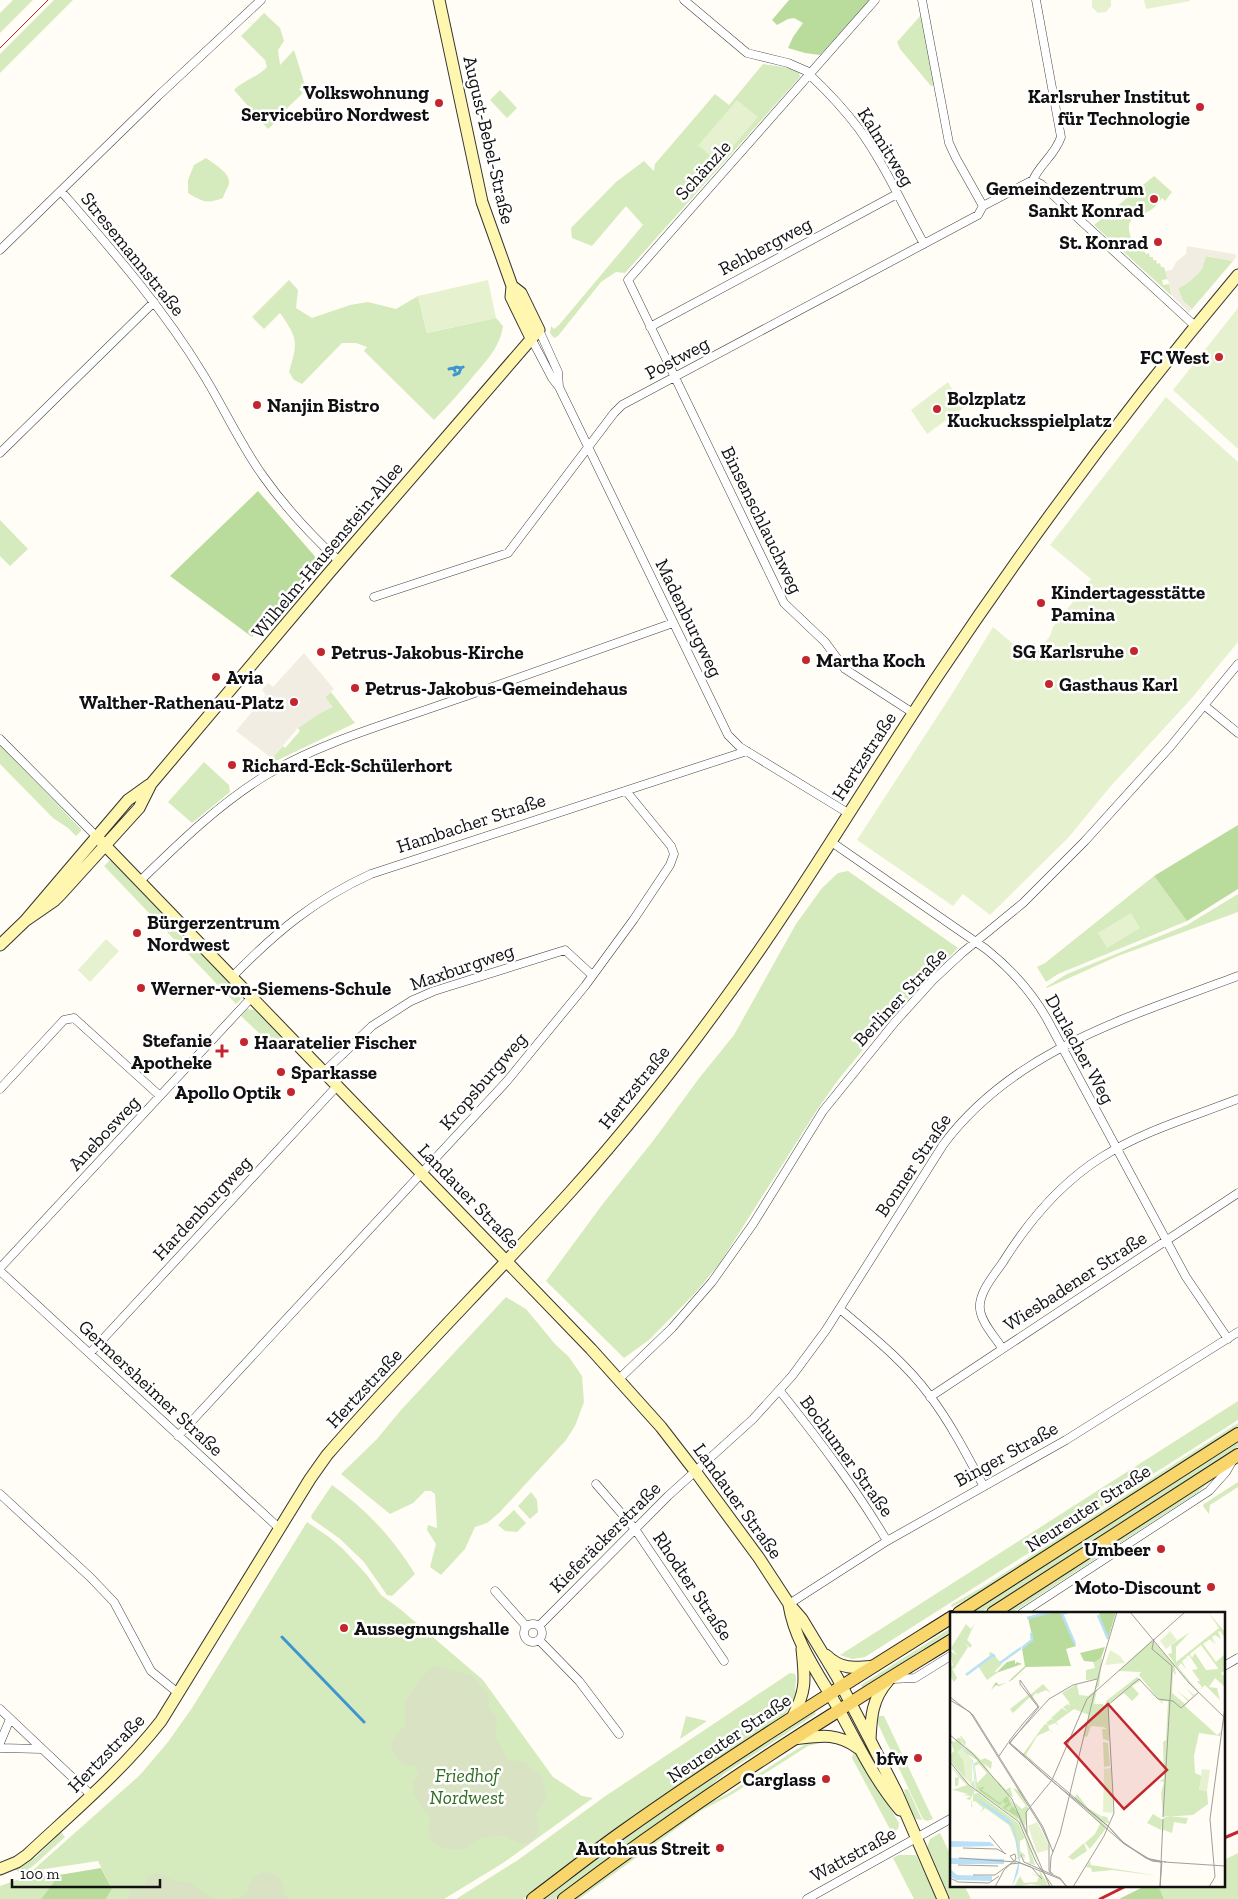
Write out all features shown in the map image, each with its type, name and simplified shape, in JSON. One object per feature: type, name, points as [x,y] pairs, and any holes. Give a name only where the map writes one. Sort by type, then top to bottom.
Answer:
[{"type":"main road","name":"Neureuter Straße","points":[[961,1612],[1238,1434]]},
{"type":"main road","name":"Neureuter Straße","points":[[995,1612],[1237,1456]]},
{"type":"main road","name":"Neureuter Straße","points":[[533,1899],[624,1831],[792,1718],[950,1618]]},
{"type":"main road","name":"Neureuter Straße","points":[[564,1899],[632,1848],[794,1739],[950,1641]]},
{"type":"street","name":"Stresemannstraße","points":[[261,0],[158,96],[61,191],[132,272],[154,302],[204,374],[264,477],[297,518],[339,561]]},
{"type":"street","name":"August-Bebel-Straße","points":[[440,0],[482,202],[512,286],[511,297],[535,334]]},
{"type":"street","points":[[684,0],[747,53],[788,63],[810,74]]},
{"type":"street","points":[[693,7],[700,0]]},
{"type":"street","name":"Schänzle","points":[[675,378],[629,283],[629,276],[875,0]]},
{"type":"street","points":[[922,0],[949,143],[983,206]]},
{"type":"street","points":[[1036,0],[1061,138],[1054,152],[1036,172],[1033,180],[1041,184],[1195,326]]},
{"type":"street","name":"Kalmitweg","points":[[810,74],[834,99],[860,131],[876,155],[924,244]]},
{"type":"street","name":"Postweg","points":[[374,598],[508,553],[618,409],[978,215],[983,206],[1033,180]]},
{"type":"street","points":[[0,250],[61,191]]},
{"type":"street","name":"Rehbergweg","points":[[650,327],[896,194]]},
{"type":"street","name":"Hertzstraße","points":[[0,1869],[17,1862],[27,1855],[126,1763],[144,1743],[178,1693],[310,1479],[332,1449],[577,1184],[624,1130],[674,1066],[729,994],[982,609],[1046,521],[1195,326],[1238,275]]},
{"type":"street","points":[[0,453],[154,302]]},
{"type":"street","name":"Madenburgweg","points":[[535,334],[552,378],[559,387],[728,735],[735,743],[848,813]]},
{"type":"street","name":"Wilhelm-Hausenstein-Allee","points":[[25,921],[54,901],[139,808],[151,784],[339,561],[535,334]]},
{"type":"street","name":"Binsenschlauchweg","points":[[675,378],[784,603],[825,642],[845,669],[913,713]]},
{"type":"street","points":[[140,881],[187,835],[222,807],[262,778],[300,757],[367,730],[673,623]]},
{"type":"street","name":"Berliner Straße","points":[[619,1379],[672,1328],[712,1282],[753,1224],[823,1111],[865,1058],[934,980],[1023,903],[1079,848],[1170,747],[1238,664]]},
{"type":"street","points":[[1205,706],[1238,732]]},
{"type":"street","points":[[0,739],[96,836]]},
{"type":"street","name":"Hambacher Straße","points":[[232,977],[287,924],[315,903],[356,880],[389,867],[748,751]]},
{"type":"street","name":"Wilhelm-Hausenstein-Allee","points":[[0,946],[25,921],[128,800],[151,784]]},
{"type":"street","name":"Kropsburgweg","points":[[178,1436],[507,1080],[592,975],[634,919],[674,858],[671,846],[626,791]]},
{"type":"street","name":"Landauer Straße","points":[[96,836],[325,1071],[619,1379],[695,1471],[754,1551],[789,1604],[802,1618],[842,1687],[844,1707]]},
{"type":"street","name":"Durlacher Weg","points":[[830,841],[976,942],[1001,961],[1025,985],[1062,1047],[1196,1293],[1228,1339]]},
{"type":"street","name":"Maxburgweg","points":[[325,1071],[385,1016],[410,1001],[434,991],[565,950],[592,975]]},
{"type":"street","name":"Bonner Straße","points":[[695,1471],[743,1429],[780,1390],[812,1350],[927,1168],[958,1126],[982,1101],[1002,1084],[1062,1047],[1119,1020],[1238,976]]},
{"type":"street","name":"Anebosweg","points":[[0,1269],[252,997]]},
{"type":"street","points":[[0,1088],[64,1020],[74,1018],[160,1096]]},
{"type":"street","name":"Hardenburgweg","points":[[90,1353],[338,1085]]},
{"type":"street","points":[[1002,1348],[981,1314],[980,1305],[984,1292],[1018,1238],[1049,1203],[1089,1166],[1116,1148],[1238,1099]]},
{"type":"street","name":"Wiesbadener Straße","points":[[930,1397],[1238,1193]]},
{"type":"street","name":"Germersheimer Straße","points":[[0,1269],[279,1528]]},
{"type":"street","points":[[840,1308],[893,1355],[930,1397],[952,1429],[983,1485]]},
{"type":"street","name":"Binger Straße","points":[[789,1604],[887,1541],[983,1485],[1066,1440],[1238,1332]]},
{"type":"street","name":"Bochumer Straße","points":[[780,1390],[833,1457],[862,1499],[887,1541]]},
{"type":"street","name":"Neureuter Straße","points":[[1024,1612],[1194,1502],[1209,1491],[1237,1456]]},
{"type":"street","name":"Kieferäckerstraße","points":[[539,1626],[695,1471]]},
{"type":"street","name":"Rhodter Straße","points":[[596,1484],[635,1529],[724,1661]]},
{"type":"street","points":[[0,1494],[90,1577],[114,1602],[151,1671],[178,1693]]},
{"type":"street","points":[[496,1591],[526,1626]]},
{"type":"street","name":"Landauer Straße","points":[[789,1604],[792,1624],[802,1645],[830,1694],[844,1707]]},
{"type":"street","points":[[526,1626],[533,1624],[539,1626],[542,1633],[539,1640]]},
{"type":"street","points":[[526,1626],[524,1633],[526,1639],[532,1642],[539,1640]]},
{"type":"street","points":[[539,1640],[579,1681],[618,1734]]},
{"type":"street","points":[[792,1718],[800,1702],[805,1685],[802,1645]]},
{"type":"street","points":[[821,1650],[840,1666],[853,1668],[874,1666]]},
{"type":"street","name":"Neureuter Straße","points":[[890,1679],[915,1678],[950,1656]]},
{"type":"street","points":[[1226,1665],[1238,1658]]},
{"type":"street","points":[[870,1740],[872,1707],[882,1688],[890,1679]]},
{"type":"street","points":[[844,1707],[870,1740],[897,1793],[943,1899]]},
{"type":"street","points":[[844,1707],[859,1749],[890,1798],[906,1817]]},
{"type":"street","points":[[0,1709],[92,1795]]},
{"type":"street","points":[[0,1743],[10,1719]]},
{"type":"street","points":[[794,1739],[829,1736],[844,1740],[859,1749]]},
{"type":"street","points":[[0,1748],[42,1749]]},
{"type":"street","name":"Wattstraße","points":[[807,1899],[950,1819]]},
{"type":"green space","points":[[13,0],[33,0],[0,33],[0,13]]},
{"type":"green space","points":[[54,0],[73,0],[0,73],[0,54]]},
{"type":"green space","points":[[789,0],[870,0],[820,55],[788,48],[803,23],[794,18],[777,25],[772,20]]},
{"type":"green space","points":[[1092,0],[1111,0],[1111,6],[1106,12],[1098,13],[1092,7]]},
{"type":"green space","points":[[1144,0],[1190,0],[1190,1],[1146,9]]},
{"type":"green space","points":[[264,13],[280,28],[284,41],[278,50],[280,65],[294,50],[305,85],[299,89],[303,93],[268,129],[234,90],[267,67],[265,60],[241,36]]},
{"type":"green space","points":[[921,15],[935,85],[931,86],[900,49],[897,42]]},
{"type":"green space","points":[[763,64],[790,69],[799,73],[800,77],[625,273],[616,272],[601,282],[558,336],[554,338],[550,333],[551,326],[554,329],[559,325],[643,225],[626,206],[592,246],[572,238],[571,228],[616,182],[644,161],[654,171],[655,164],[715,94],[729,105]]},
{"type":"green space","points":[[500,90],[517,108],[507,118],[490,100]]},
{"type":"green space","points":[[737,100],[758,117],[719,163],[699,146],[696,148]]},
{"type":"green space","points":[[206,158],[220,168],[229,179],[229,184],[223,198],[213,201],[201,200],[188,193],[188,180],[194,165]]},
{"type":"green space","points":[[1154,176],[1172,192],[1165,201],[1162,198],[1151,210],[1133,219],[1130,222],[1129,232],[1135,244],[1137,243],[1139,247],[1141,246],[1146,254],[1149,253],[1153,260],[1156,260],[1157,264],[1160,263],[1161,267],[1164,267],[1168,279],[1162,280],[1163,285],[1169,284],[1172,296],[1094,225]]},
{"type":"green space","points":[[1206,256],[1233,261],[1192,309],[1183,301],[1178,288],[1196,275]]},
{"type":"green space","points":[[289,280],[298,290],[296,308],[312,318],[350,305],[368,302],[396,309],[418,296],[427,333],[496,318],[503,326],[499,341],[486,361],[434,420],[364,351],[367,347],[356,343],[342,343],[302,384],[294,380],[289,372],[295,341],[280,313],[264,329],[252,317]]},
{"type":"green space","points":[[488,280],[496,318],[427,333],[418,296]]},
{"type":"green space","name":"FC West","points":[[1238,308],[1238,449],[1173,390]]},
{"type":"green space","name":"Bolzplatz Kuckucksspielplatz","points":[[948,382],[963,408],[927,434],[911,410]]},
{"type":"green space","name":"SG Karlsruhe","points":[[1166,397],[1238,462],[1238,642],[1191,699],[1110,787],[1068,838],[990,915],[963,894],[953,906],[857,840],[993,627],[1031,659],[1050,636],[1053,627],[1091,579],[1050,545]]},
{"type":"green space","points":[[258,491],[318,560],[252,637],[170,576]]},
{"type":"green space","points":[[0,520],[28,549],[10,566],[0,556]]},
{"type":"green space","points":[[331,692],[355,723],[276,761],[273,757],[283,746],[285,748],[300,731],[298,728],[332,707],[325,697]]},
{"type":"green space","points":[[0,745],[82,830],[76,836],[53,818],[0,764]]},
{"type":"green space","points":[[204,762],[229,785],[230,792],[192,823],[168,802]]},
{"type":"green space","points":[[1238,825],[1238,889],[1187,921],[1154,876]]},
{"type":"green space","points":[[110,860],[243,997],[236,1004],[104,866]]},
{"type":"green space","points":[[848,871],[958,948],[886,1022],[838,1080],[720,1263],[696,1292],[649,1340],[624,1358],[546,1281],[602,1205],[734,1035],[796,924],[822,888],[838,873]]},
{"type":"green space","points":[[1154,876],[1187,921],[1058,974],[1046,982],[1037,967],[1045,963]]},
{"type":"green space","points":[[1238,894],[1238,912],[1118,956],[1046,987],[1067,974],[1187,925]]},
{"type":"green space","points":[[1131,913],[1140,928],[1107,948],[1098,933]]},
{"type":"green space","points":[[106,939],[119,951],[90,982],[78,970]]},
{"type":"green space","points":[[247,1009],[257,1010],[286,1039],[276,1049],[241,1016]]},
{"type":"green space","points":[[506,1297],[526,1309],[555,1344],[569,1357],[582,1376],[584,1402],[575,1426],[566,1440],[499,1513],[487,1523],[475,1527],[465,1549],[441,1575],[430,1567],[436,1544],[427,1530],[428,1525],[437,1528],[435,1494],[431,1491],[425,1491],[413,1503],[390,1514],[341,1474],[377,1439],[401,1410]]},
{"type":"green space","points":[[1238,1401],[1238,1420],[865,1657],[852,1659],[840,1655]]},
{"type":"green space","points":[[1238,1423],[1238,1428],[976,1595],[952,1607],[951,1605],[984,1586]]},
{"type":"green space","points":[[1238,1440],[1238,1447],[982,1612],[973,1612]]},
{"type":"green space","points":[[1218,1474],[1197,1493],[1014,1612],[1006,1612],[1046,1584]]},
{"type":"green space","points":[[1238,1482],[1238,1487],[1210,1505],[1209,1514],[1203,1506],[1204,1504]]},
{"type":"green space","points":[[332,1485],[378,1525],[398,1548],[415,1574],[392,1596],[387,1595],[364,1562],[339,1538],[312,1519],[311,1516]]},
{"type":"green space","points":[[531,1492],[537,1500],[538,1512],[530,1519],[518,1506]]},
{"type":"green space","points":[[514,1510],[526,1523],[517,1532],[505,1531],[498,1525]]},
{"type":"green space","points":[[307,1522],[343,1549],[367,1575],[381,1595],[483,1680],[553,1777],[582,1796],[593,1798],[503,1863],[444,1899],[106,1899],[112,1889],[98,1861],[32,1871],[140,1775],[168,1742],[192,1708]]},
{"type":"green space","points":[[950,1628],[950,1632],[863,1688],[861,1685]]},
{"type":"green space","name":"Friedhof Nordwest","points":[[435,1666],[472,1675],[488,1695],[489,1707],[497,1717],[496,1736],[507,1759],[524,1762],[542,1777],[547,1798],[536,1815],[538,1831],[532,1841],[521,1844],[507,1836],[481,1837],[464,1850],[445,1849],[431,1841],[429,1830],[430,1817],[413,1795],[414,1781],[419,1775],[415,1765],[400,1761],[392,1750],[392,1744],[398,1732],[405,1727],[405,1701],[427,1671]]},
{"type":"green space","points":[[790,1673],[795,1674],[795,1690],[799,1692],[783,1717],[610,1835],[523,1899],[456,1899],[518,1860],[604,1797]]},
{"type":"green space","points":[[814,1711],[816,1714],[724,1774],[694,1800],[555,1899],[542,1899],[626,1836]]},
{"type":"green space","points":[[686,1716],[707,1721],[680,1739]]},
{"type":"green space","points":[[878,1716],[884,1716],[933,1819],[927,1821],[923,1819],[878,1724]]},
{"type":"green space","points":[[825,1740],[824,1742],[808,1746],[731,1795],[702,1810],[579,1899],[573,1899],[699,1808],[729,1793],[809,1742]]},
{"type":"green space","points":[[854,1751],[899,1823],[898,1829],[892,1833],[852,1758]]},
{"type":"green space","points":[[908,1789],[922,1820],[916,1819],[907,1805],[904,1790]]},
{"type":"green space","points":[[61,1832],[65,1837],[33,1866],[22,1873],[13,1869],[36,1857]]},
{"type":"green space","points":[[940,1833],[950,1854],[950,1886],[964,1886],[971,1899],[949,1899],[926,1851],[930,1839]]},
{"type":"green space","points":[[1238,1853],[1238,1899],[1164,1899],[1158,1886],[1226,1886],[1226,1859]]},
{"type":"green space","points":[[899,1855],[916,1855],[937,1899],[914,1899],[893,1858]]},
{"type":"green space","points":[[101,1868],[112,1889],[106,1899],[41,1899],[59,1875]]},
{"type":"green space","points":[[266,1872],[274,1874],[280,1879],[284,1894],[290,1899],[230,1899],[240,1897],[248,1891],[253,1878]]},
{"type":"green space","points":[[158,1873],[175,1881],[190,1882],[208,1895],[219,1899],[127,1899],[132,1888],[146,1883],[145,1880],[149,1876]]},
{"type":"green space","points":[[59,1875],[41,1899],[0,1899],[0,1886],[23,1878]]},
{"type":"green space","points":[[1145,1886],[1158,1886],[1164,1899],[1119,1899]]},
{"type":"shaded area","points":[[1187,246],[1237,256],[1233,261],[1206,256],[1202,269],[1197,275],[1178,288],[1183,301],[1192,309],[1189,312],[1173,297],[1165,271],[1172,270],[1176,262],[1186,254]]},
{"type":"shaded area","name":"Walther-Rathenau-Platz","points":[[304,653],[334,689],[325,697],[333,707],[320,713],[298,728],[273,757],[270,757],[236,731],[266,695],[262,690],[268,683],[273,687]]},
{"type":"waterway","points":[[455,371],[456,367],[461,368]]},
{"type":"waterway","points":[[454,375],[459,373],[463,367]]},
{"type":"waterway","points":[[449,369],[454,368]]},
{"type":"waterway","points":[[282,1637],[364,1722]]},
{"type":"tram line","points":[[0,48],[48,0]]},
{"type":"railway","points":[[1226,1837],[1238,1832]]},
{"type":"railway","points":[[1100,1899],[1126,1886]]},
{"type":"place","name":"Volkswohnung Servicebüro Nordwest","points":[[439,103]]},
{"type":"place","name":"Karlsruher Institut für Technologie","points":[[1200,107]]},
{"type":"place","name":"Gemeindezentrum Sankt Konrad","points":[[1154,199]]},
{"type":"place","name":"St. Konrad","points":[[1158,242]]},
{"type":"place","name":"FC West","points":[[1219,357]]},
{"type":"place","name":"Nanjin Bistro","points":[[257,405]]},
{"type":"place","name":"Bolzplatz Kuckucksspielplatz","points":[[937,409]]},
{"type":"place","name":"Kindertagesstätte Pamina","points":[[1041,603]]},
{"type":"place","name":"SG Karlsruhe","points":[[1134,651]]},
{"type":"place","name":"Petrus-Jakobus-Kirche","points":[[321,652]]},
{"type":"place","name":"Martha Koch","points":[[806,660]]},
{"type":"place","name":"Avia","points":[[216,677]]},
{"type":"place","name":"Gasthaus Karl","points":[[1049,684]]},
{"type":"place","name":"Petrus-Jakobus-Gemeindehaus","points":[[355,688]]},
{"type":"place","name":"Walther-Rathenau-Platz","points":[[294,702]]},
{"type":"place","name":"Richard-Eck-Schülerhort","points":[[232,765]]},
{"type":"place","name":"Bürgerzentrum Nordwest","points":[[137,933]]},
{"type":"place","name":"Werner-von-Siemens-Schule","points":[[141,988]]},
{"type":"place","name":"Haaratelier Fischer","points":[[244,1042]]},
{"type":"place","name":"Stefanie Apotheke","points":[[222,1051]]},
{"type":"place","name":"Sparkasse","points":[[281,1072]]},
{"type":"place","name":"Apollo Optik","points":[[291,1092]]},
{"type":"place","name":"Umbeer","points":[[1161,1549]]},
{"type":"place","name":"Moto-Discount","points":[[1211,1587]]},
{"type":"place","name":"Aussegnungshalle","points":[[344,1628]]},
{"type":"place","name":"bfw","points":[[918,1758]]},
{"type":"place","name":"Carglass","points":[[826,1779]]},
{"type":"place","name":"Autohaus Streit","points":[[720,1848]]}]
